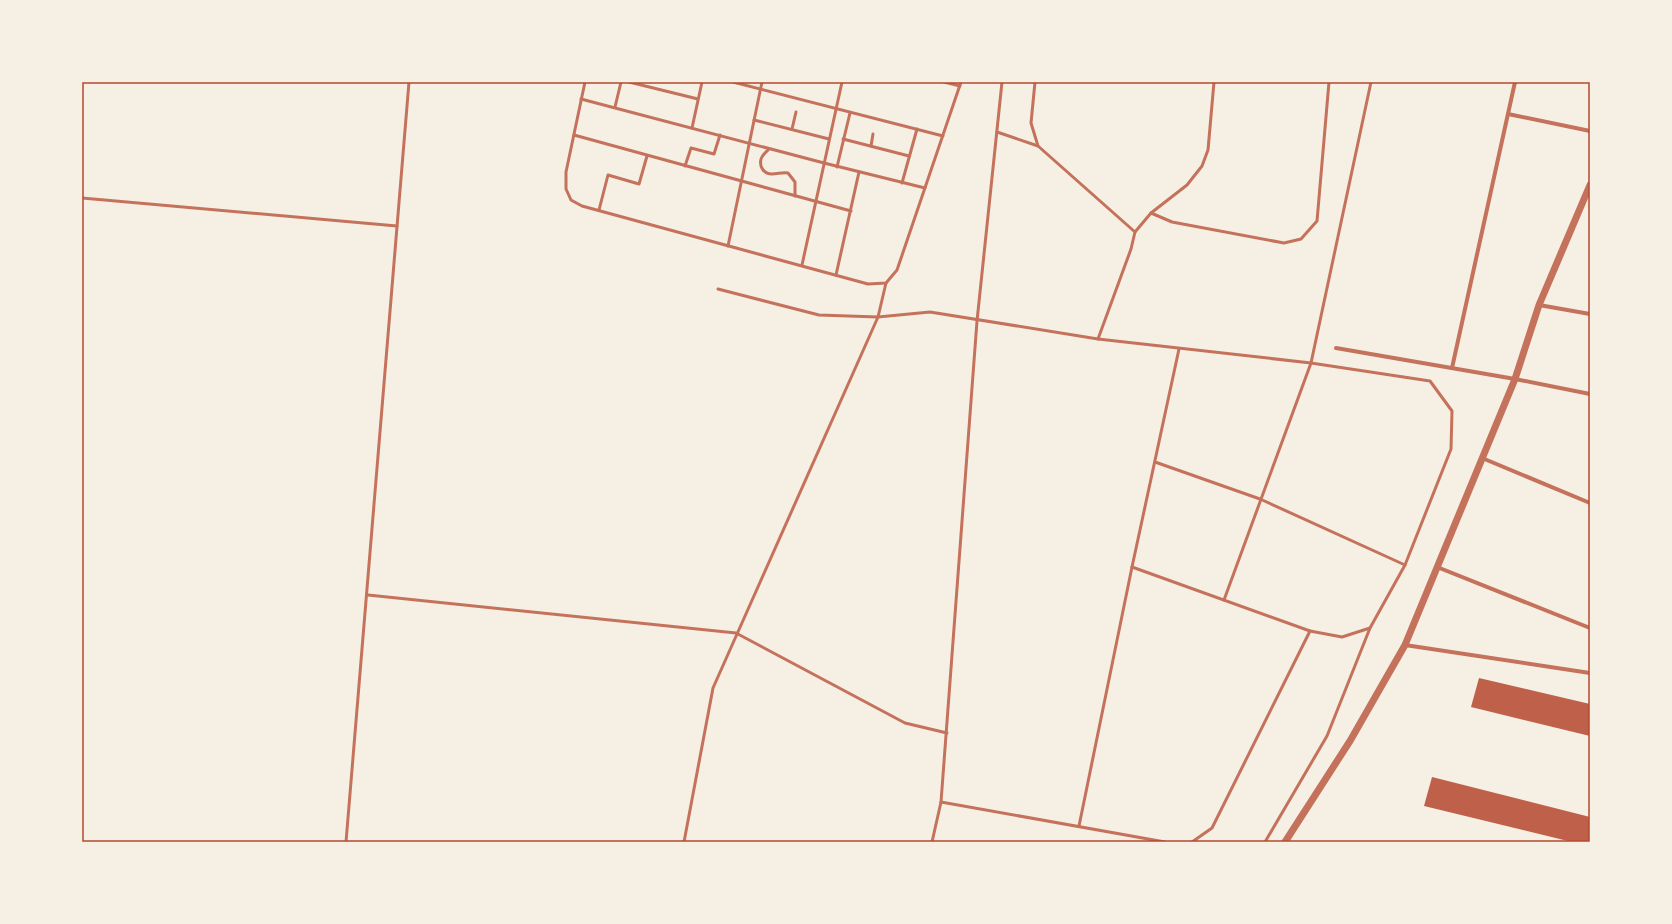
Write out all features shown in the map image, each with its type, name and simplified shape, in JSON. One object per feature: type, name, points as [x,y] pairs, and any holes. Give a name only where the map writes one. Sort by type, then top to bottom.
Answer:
[{"type":"street","points":[[1452,368],[1515,82]]},
{"type":"street","points":[[1508,114],[1590,131]]},
{"type":"street","points":[[1285,842],[1350,741],[1404,645],[1515,379],[1540,305],[1590,185]]},
{"type":"street","points":[[1540,305],[1590,314]]},
{"type":"street","points":[[1336,348],[1515,379],[1590,394]]},
{"type":"street","points":[[1482,458],[1590,503]]},
{"type":"street","points":[[1437,567],[1590,628]]},
{"type":"street","points":[[1404,645],[1590,673]]},
{"type":"lane","points":[[346,842],[368,595],[409,82]]},
{"type":"lane","points":[[585,82],[566,172],[566,189],[571,200],[582,206],[868,284],[886,283]]},
{"type":"lane","points":[[615,107],[621,82]]},
{"type":"lane","points":[[629,82],[698,99]]},
{"type":"lane","points":[[692,128],[702,82]]},
{"type":"lane","points":[[733,82],[943,136]]},
{"type":"lane","points":[[728,246],[762,82]]},
{"type":"lane","points":[[802,265],[842,82]]},
{"type":"lane","points":[[684,842],[713,688],[736,633],[878,317],[886,283],[897,270],[960,84],[944,82]]},
{"type":"lane","points":[[932,842],[941,802],[977,321],[1002,82]]},
{"type":"lane","points":[[1035,82],[1031,123],[1038,146]]},
{"type":"lane","points":[[1098,339],[1131,249],[1135,232],[1151,213],[1187,185],[1202,166],[1208,150],[1214,82]]},
{"type":"lane","points":[[1151,213],[1172,222],[1284,243],[1301,239],[1317,221],[1329,82]]},
{"type":"lane","points":[[1224,600],[1311,363],[1371,82]]},
{"type":"lane","points":[[582,99],[837,167],[925,188]]},
{"type":"lane","points":[[792,129],[796,112]]},
{"type":"lane","points":[[837,167],[850,113]]},
{"type":"lane","points":[[754,120],[830,139]]},
{"type":"lane","points":[[902,183],[917,129]]},
{"type":"lane","points":[[997,132],[1038,146],[1135,232]]},
{"type":"lane","points":[[871,146],[873,134]]},
{"type":"lane","points":[[574,135],[646,156],[851,211]]},
{"type":"lane","points":[[685,166],[691,148],[714,154],[720,136]]},
{"type":"lane","points":[[843,139],[909,156]]},
{"type":"lane","points":[[768,149],[761,158],[760,164],[762,170],[767,174],[783,172],[788,173],[795,182],[795,196]]},
{"type":"lane","points":[[599,210],[608,175],[639,184],[646,156]]},
{"type":"lane","points":[[836,275],[859,172]]},
{"type":"lane","points":[[82,198],[397,226]]},
{"type":"lane","points":[[718,289],[819,315],[878,317],[930,312],[977,321],[1098,339],[1311,363],[1430,381],[1452,411],[1451,448],[1405,566],[1370,628],[1327,736],[1265,842]]},
{"type":"lane","points":[[1079,826],[1132,567],[1179,349]]},
{"type":"lane","points":[[1155,462],[1260,499],[1405,566]]},
{"type":"lane","points":[[1132,567],[1310,631],[1342,637],[1370,628]]},
{"type":"lane","points":[[368,595],[736,633],[905,723],[947,733]]},
{"type":"lane","points":[[1192,842],[1212,828],[1310,631]]},
{"type":"lane","points":[[941,802],[1165,842]]},
{"type":"building","points":[[1479,678],[1590,704],[1590,736],[1471,707]]},
{"type":"building","points":[[1432,777],[1590,817],[1590,842],[1572,842],[1424,806]]}]
